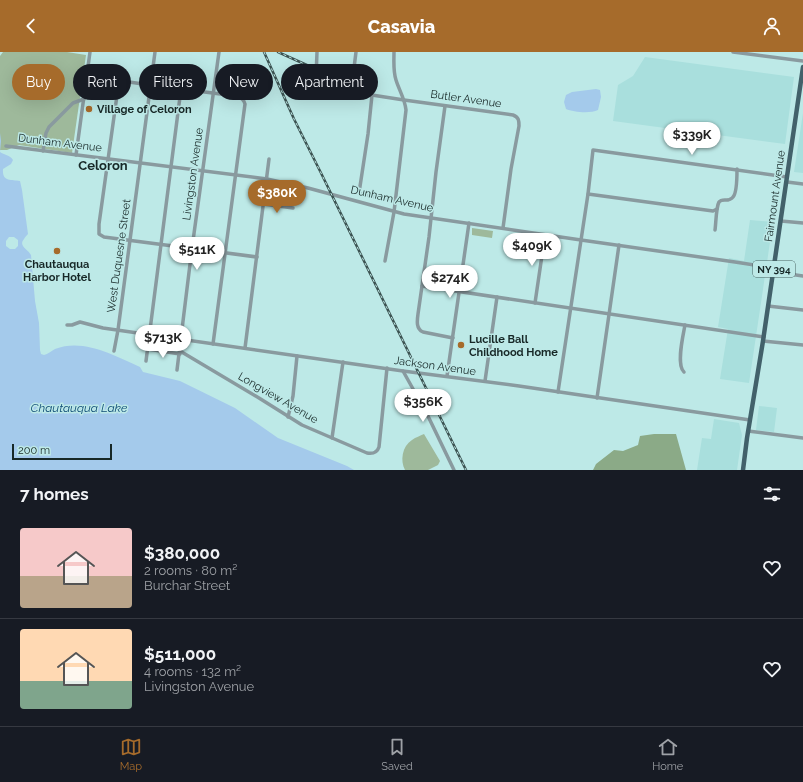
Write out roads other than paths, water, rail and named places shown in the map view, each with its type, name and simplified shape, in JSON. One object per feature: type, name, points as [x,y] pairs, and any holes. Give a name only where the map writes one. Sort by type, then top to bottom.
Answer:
[{"type":"main road","name":"Fairmount Avenue","points":[[743,470],[803,67]]},
{"type":"street","points":[[88,64],[90,52]]},
{"type":"street","name":"West Duquesne Street","points":[[153,64],[155,52]]},
{"type":"street","name":"Livingston Avenue","points":[[177,370],[218,52]]},
{"type":"street","name":"Butler Avenue","points":[[317,52],[317,64]]},
{"type":"street","points":[[354,64],[356,52]]},
{"type":"street","points":[[385,261],[394,212],[406,110],[404,100],[395,80],[394,52]]},
{"type":"street","points":[[733,52],[803,61]]},
{"type":"street","points":[[207,92],[236,96],[244,100],[245,104],[213,344]]},
{"type":"street","name":"Butler Avenue","points":[[378,96],[513,115],[518,118],[519,126],[511,169],[503,228]]},
{"type":"street","points":[[43,151],[46,133],[49,128],[73,103],[81,100]]},
{"type":"street","points":[[76,155],[84,100]]},
{"type":"street","points":[[116,100],[99,224],[99,232],[101,235],[104,237],[257,257]]},
{"type":"street","name":"West Duquesne Street","points":[[114,351],[148,100]]},
{"type":"street","points":[[146,361],[181,100]]},
{"type":"street","points":[[371,100],[359,194],[379,198],[395,199]]},
{"type":"street","points":[[445,106],[436,172],[432,218],[417,321],[419,329],[423,332],[453,338]]},
{"type":"street","name":"Dunham Avenue","points":[[6,146],[267,179],[343,197],[394,212],[774,268],[789,274],[803,276]]},
{"type":"street","points":[[558,392],[588,194],[593,150],[737,169],[787,179],[803,184]]},
{"type":"street","points":[[245,348],[269,158]]},
{"type":"street","points":[[715,230],[716,210],[719,202],[722,200],[730,200],[734,196],[737,169]]},
{"type":"street","points":[[588,194],[716,210]]},
{"type":"street","points":[[264,204],[293,208]]},
{"type":"street","points":[[781,221],[803,223]]},
{"type":"street","points":[[447,376],[469,223]]},
{"type":"street","points":[[535,302],[545,235]]},
{"type":"street","points":[[598,398],[619,245]]},
{"type":"street","points":[[422,286],[685,325],[803,345]]},
{"type":"street","points":[[485,381],[497,297]]},
{"type":"street","points":[[768,306],[803,310]]},
{"type":"street","name":"Jackson Avenue","points":[[67,325],[80,322],[98,327],[150,335],[403,371],[485,381],[750,420]]},
{"type":"street","points":[[684,372],[680,361],[685,325]]},
{"type":"street","points":[[148,349],[180,352]]},
{"type":"street","name":"Longview Avenue","points":[[180,352],[302,425],[370,454],[376,452],[379,447],[387,368]]},
{"type":"street","points":[[288,417],[293,396],[297,356]]},
{"type":"street","points":[[332,438],[344,362]]},
{"type":"street","points":[[403,371],[427,414],[454,470]]},
{"type":"street","points":[[748,432],[803,438]]},
{"type":"water","points":[[596,89],[600,90],[601,97],[598,110],[582,112],[566,109],[564,102],[566,95],[572,92]]},
{"type":"water","name":"Chautauqua Lake","points":[[0,152],[13,160],[11,164],[3,169],[4,176],[8,179],[20,181],[22,190],[28,234],[22,241],[22,244],[31,255],[41,354],[44,355],[55,349],[66,346],[77,346],[88,347],[110,354],[140,367],[143,372],[180,381],[235,408],[278,438],[354,470],[0,470]],"holes":[[[9,237],[14,237],[18,240],[18,246],[15,249],[10,249],[6,246],[6,241]]]},
{"type":"railway","points":[[264,52],[294,119],[466,470]]},
{"type":"railway","points":[[278,52],[305,64]]},
{"type":"place","name":"Village of Celoron","points":[[89,109]]},
{"type":"place","name":"Chautauqua Harbor Hotel","points":[[57,251]]},
{"type":"place","name":"Lucille Ball Childhood Home","points":[[461,345]]},
{"type":"district","name":"Celoron","points":[[103,165]]}]
